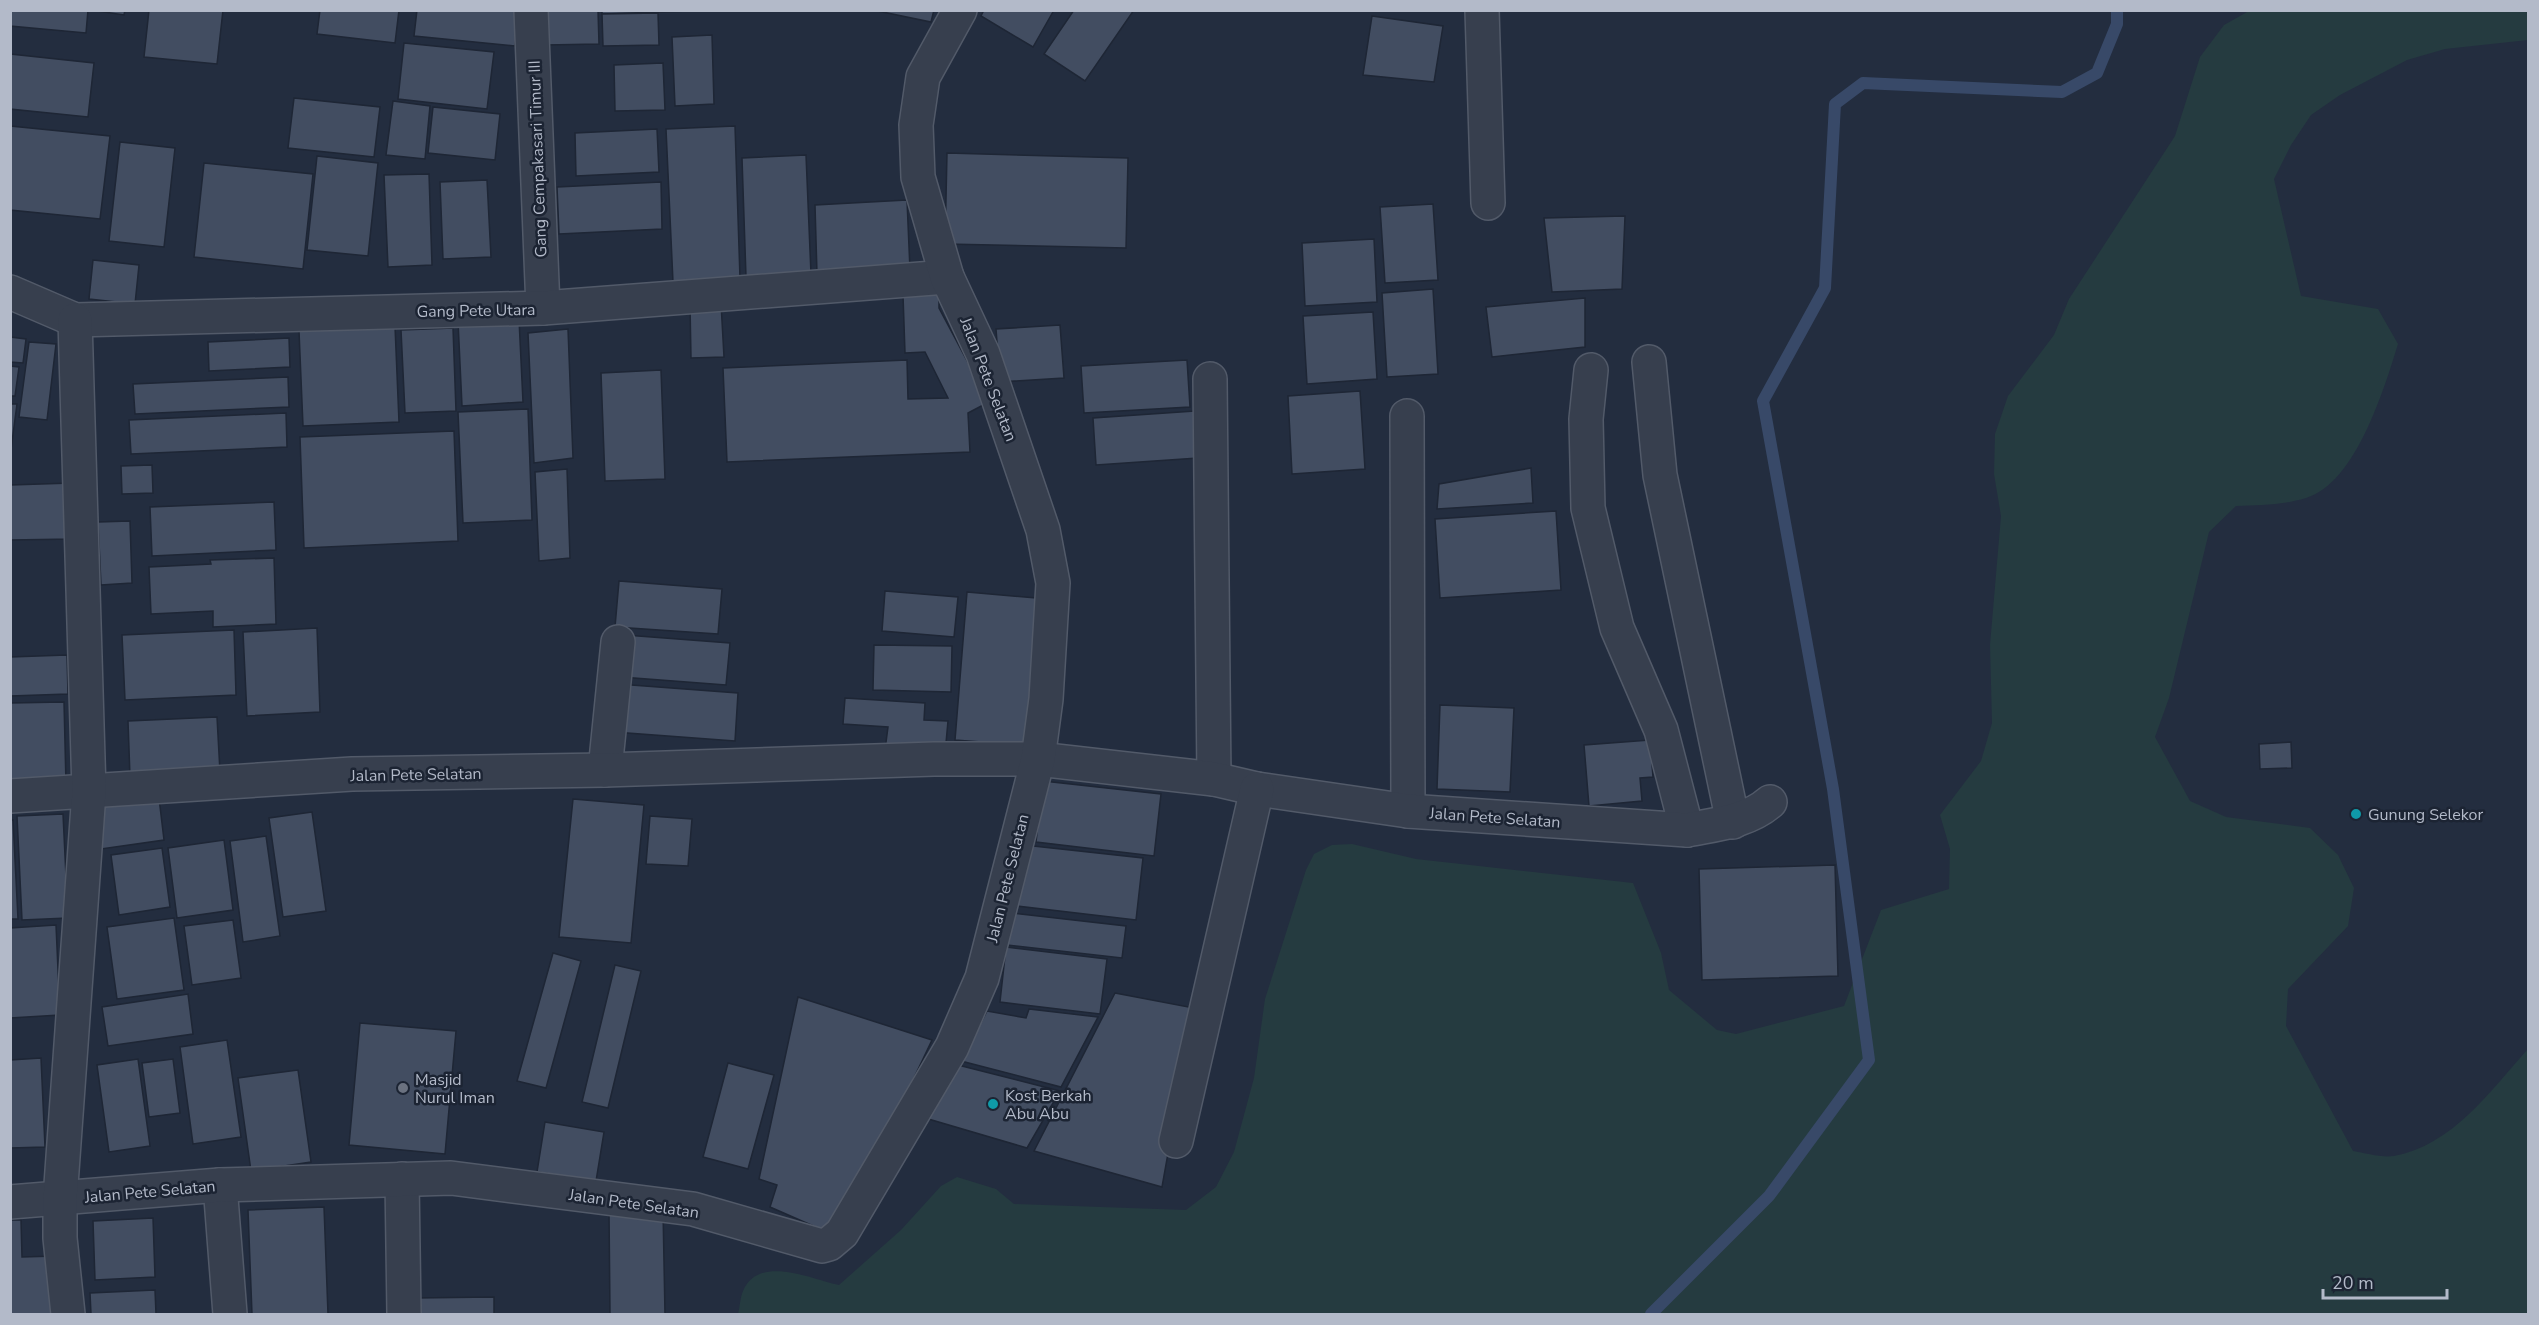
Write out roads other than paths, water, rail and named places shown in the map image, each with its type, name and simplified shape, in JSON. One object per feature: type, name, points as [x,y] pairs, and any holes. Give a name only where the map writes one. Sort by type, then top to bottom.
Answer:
[{"type":"street","name":"Gang Cempakasari Timur III","points":[[531,10],[543,308]]},
{"type":"street","name":"Jalan Pete Selatan","points":[[10,1202],[220,1185],[451,1178],[693,1209],[813,1244],[830,1244],[842,1233],[952,1047],[982,978],[1038,759],[1046,699],[1053,583],[1043,530],[983,354],[947,277],[918,177],[916,125],[923,77],[960,10]]},
{"type":"street","points":[[1482,10],[1488,203]]},
{"type":"street","name":"Gang Pete Utara","points":[[10,292],[75,320],[543,308],[947,277]]},
{"type":"street","points":[[68,1314],[60,1238],[60,1199],[89,792],[75,320]]},
{"type":"street","points":[[1649,362],[1660,475],[1733,822]]},
{"type":"street","points":[[1591,370],[1586,419],[1588,508],[1617,628],[1661,730],[1687,830]]},
{"type":"street","points":[[1210,379],[1214,779]]},
{"type":"street","points":[[1407,416],[1408,811]]},
{"type":"street","points":[[605,770],[618,642]]},
{"type":"street","name":"Jalan Pete Selatan","points":[[10,796],[352,774],[605,770],[934,759],[1038,759],[1214,779],[1257,789],[1408,811],[1687,830],[1733,822],[1757,813],[1770,802]]},
{"type":"street","points":[[1176,1141],[1257,789]]},
{"type":"street","points":[[402,1179],[404,1314]]},
{"type":"street","points":[[220,1185],[230,1314]]},
{"type":"waterway","points":[[1651,1314],[1769,1196],[1869,1060],[1833,789],[1763,401],[1825,288],[1835,104],[1863,83],[2062,92],[2097,73],[2117,24],[2117,10]]},
{"type":"place","name":"Gunung Selekor","points":[[2356,814]]},
{"type":"place","name":"Masjid Nurul Iman","points":[[403,1088]]},
{"type":"place","name":"Kost Berkah Abu Abu","points":[[993,1104]]}]
